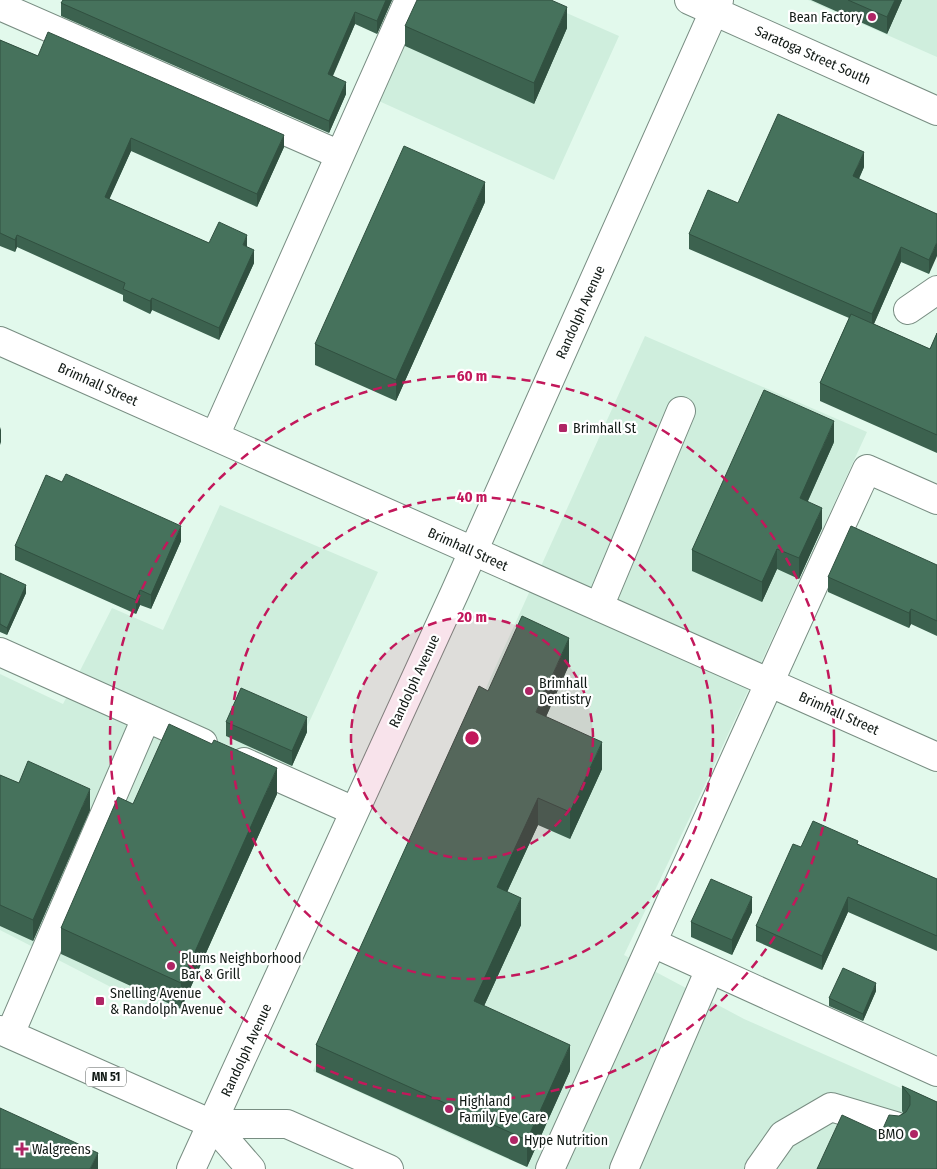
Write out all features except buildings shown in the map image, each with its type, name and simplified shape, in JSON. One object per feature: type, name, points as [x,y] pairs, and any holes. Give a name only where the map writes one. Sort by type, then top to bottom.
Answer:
[{"type":"main road","points":[[215,436],[409,0]]},
{"type":"main road","name":"Saratoga Street South","points":[[689,0],[716,6],[937,111]]},
{"type":"main road","points":[[0,6],[340,155]]},
{"type":"main road","name":"Randolph Avenue","points":[[191,1169],[473,552],[716,6]]},
{"type":"main road","points":[[908,310],[937,290]]},
{"type":"main road","name":"Brimhall Street","points":[[0,341],[937,757]]},
{"type":"main road","points":[[599,607],[681,411]]},
{"type":"main road","points":[[550,1169],[653,943],[768,682],[867,470],[937,500]]},
{"type":"main road","points":[[0,652],[354,811]]},
{"type":"main road","points":[[5,1032],[146,718]]},
{"type":"main road","points":[[653,943],[937,1072]]},
{"type":"main road","points":[[624,1169],[710,969]]},
{"type":"main road","name":"MN 51","points":[[5,1032],[212,1124],[287,1124],[389,1169]]},
{"type":"main road","points":[[759,1169],[783,1135],[831,1107],[895,1126]]},
{"type":"main road","name":"MN 51","points":[[212,1124],[251,1169]]},
{"type":"shaded area","points":[[413,0],[537,0],[619,36],[554,180],[370,97]]},
{"type":"shaded area","points":[[808,0],[937,0],[937,57]]},
{"type":"shaded area","points":[[645,336],[867,432],[690,817],[624,955],[744,1019],[937,1104],[937,1169],[531,1169],[313,1071]]},
{"type":"shaded area","points":[[220,505],[378,572],[229,897],[171,1018],[0,930],[0,674],[63,704],[112,608],[163,630]]},
{"type":"place","name":"Bean Factory","points":[[872,17]]},
{"type":"place","name":"Brimhall St","points":[[563,428]]},
{"type":"place","name":"Brimhall Dentistry","points":[[529,691]]},
{"type":"place","name":"Plums Neighborhood Bar & Grill","points":[[171,966]]},
{"type":"place","name":"Snelling Avenue & Randolph Avenue","points":[[100,1001]]},
{"type":"place","name":"Highland Family Eye Care","points":[[449,1109]]},
{"type":"place","name":"BMO","points":[[914,1134]]},
{"type":"place","name":"Hype Nutrition","points":[[514,1140]]},
{"type":"place","name":"Walgreens","points":[[22,1149]]}]
